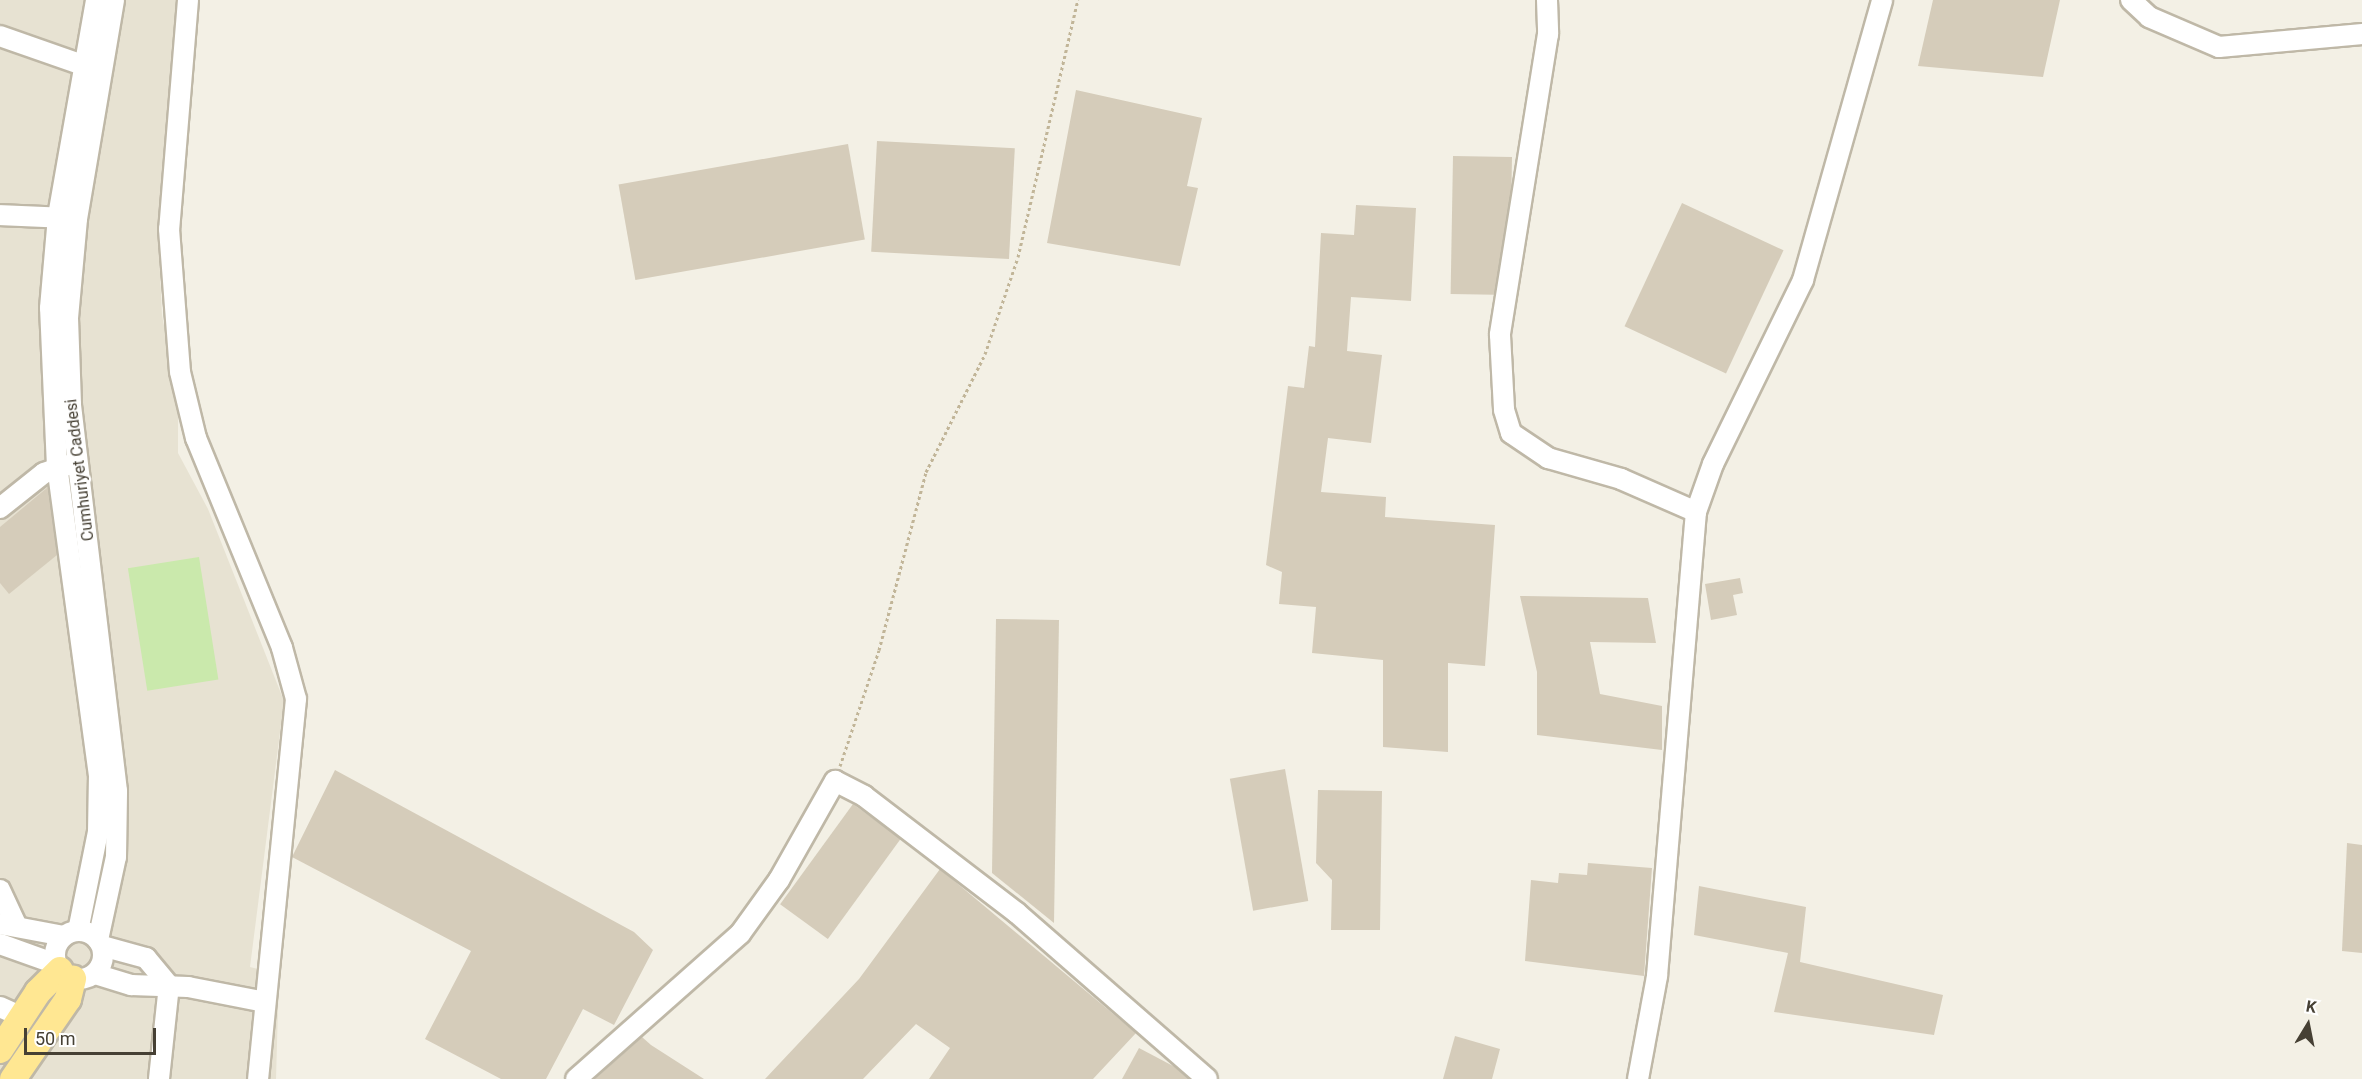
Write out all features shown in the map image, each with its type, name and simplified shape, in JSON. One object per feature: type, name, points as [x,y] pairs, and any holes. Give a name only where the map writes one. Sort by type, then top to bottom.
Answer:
[{"type":"main road","points":[[0,1050],[11,1012],[71,972]]},
{"type":"main road","points":[[13,1079],[68,999],[71,972]]},
{"type":"street","name":"Cumhuriyet Caddesi","points":[[94,69],[96,0]]},
{"type":"street","name":"Cumhuriyet Caddesi","points":[[68,218],[68,358],[117,791],[116,857],[100,943],[103,961],[71,972],[56,949],[71,933],[98,832],[99,776],[57,467],[50,308],[94,69],[114,0]]},
{"type":"street","points":[[188,0],[169,229],[180,372],[196,438],[282,648],[296,699],[258,1079]]},
{"type":"street","points":[[1546,0],[1548,34],[1500,335],[1503,410],[1511,433],[1548,458],[1621,479],[1696,512]]},
{"type":"street","points":[[1638,1079],[1657,976],[1696,512],[1713,464],[1803,280],[1882,0]]},
{"type":"street","points":[[2131,0],[2149,17],[2219,46],[2362,34]]},
{"type":"street","points":[[0,36],[94,69]]},
{"type":"street","points":[[0,215],[68,218]]},
{"type":"street","points":[[0,508],[57,467],[78,462]]},
{"type":"street","points":[[576,1079],[740,934],[779,880],[835,781],[864,796],[1017,913],[1207,1079]]},
{"type":"street","points":[[0,890],[8,925],[71,933],[146,958],[169,985],[159,1079]]},
{"type":"street","points":[[0,944],[71,972],[131,985],[169,985],[266,1002]]},
{"type":"path","points":[[835,781],[879,650],[926,472],[985,354],[1018,257],[1078,0]]},
{"type":"shaded area","points":[[0,0],[178,0],[180,28],[158,231],[162,315],[178,402],[178,453],[208,509],[284,701],[250,967],[279,974],[276,1079],[0,1079]]},
{"type":"green space","points":[[199,557],[218,679],[147,691],[128,568]]},
{"type":"building","points":[[1933,0],[2060,0],[2043,77],[1918,66]]},
{"type":"building","points":[[1076,90],[1202,118],[1187,186],[1198,188],[1180,266],[1047,243]]},
{"type":"building","points":[[877,141],[1015,148],[1009,259],[871,252]]},
{"type":"building","points":[[848,144],[865,240],[635,280],[619,184]]},
{"type":"building","points":[[1453,156],[1512,157],[1510,295],[1451,294]]},
{"type":"building","points":[[1682,203],[1784,250],[1726,374],[1625,326]]},
{"type":"building","points":[[1356,205],[1416,208],[1411,301],[1351,297],[1347,351],[1382,355],[1371,443],[1328,438],[1321,492],[1386,497],[1385,517],[1495,525],[1485,666],[1448,663],[1448,752],[1383,747],[1383,660],[1312,653],[1316,607],[1279,604],[1282,572],[1266,565],[1288,386],[1304,388],[1309,346],[1315,347],[1321,233],[1354,235]]},
{"type":"building","points":[[48,487],[57,555],[9,594],[0,583],[0,527]]},
{"type":"building","points":[[1740,578],[1743,593],[1733,595],[1737,615],[1711,620],[1705,584]]},
{"type":"building","points":[[1520,596],[1648,598],[1656,643],[1590,642],[1600,694],[1662,706],[1662,750],[1537,735],[1537,672]]},
{"type":"building","points":[[996,619],[1059,620],[1054,923],[992,873]]},
{"type":"building","points":[[1285,769],[1308,901],[1253,911],[1230,779]]},
{"type":"building","points":[[335,770],[634,932],[653,950],[614,1025],[583,1009],[546,1079],[501,1079],[425,1039],[471,951],[292,857]]},
{"type":"building","points":[[1318,790],[1382,791],[1380,930],[1331,930],[1332,880],[1316,863]]},
{"type":"building","points":[[853,804],[901,839],[828,939],[780,904]]},
{"type":"building","points":[[2347,843],[2362,845],[2362,953],[2342,951]]},
{"type":"building","points":[[1588,863],[1652,868],[1644,976],[1525,961],[1531,880],[1558,883],[1559,873],[1587,875]]},
{"type":"building","points":[[940,869],[1136,1033],[1093,1079],[929,1079],[950,1048],[916,1024],[863,1079],[765,1079],[859,979]]},
{"type":"building","points":[[1699,886],[1806,907],[1800,962],[1943,995],[1934,1035],[1774,1012],[1788,953],[1694,935]]},
{"type":"building","points":[[1455,1036],[1500,1049],[1492,1079],[1443,1079]]},
{"type":"building","points":[[642,1037],[651,1045],[704,1079],[595,1079]]},
{"type":"building","points":[[1139,1048],[1175,1067],[1189,1079],[1122,1079]]}]
